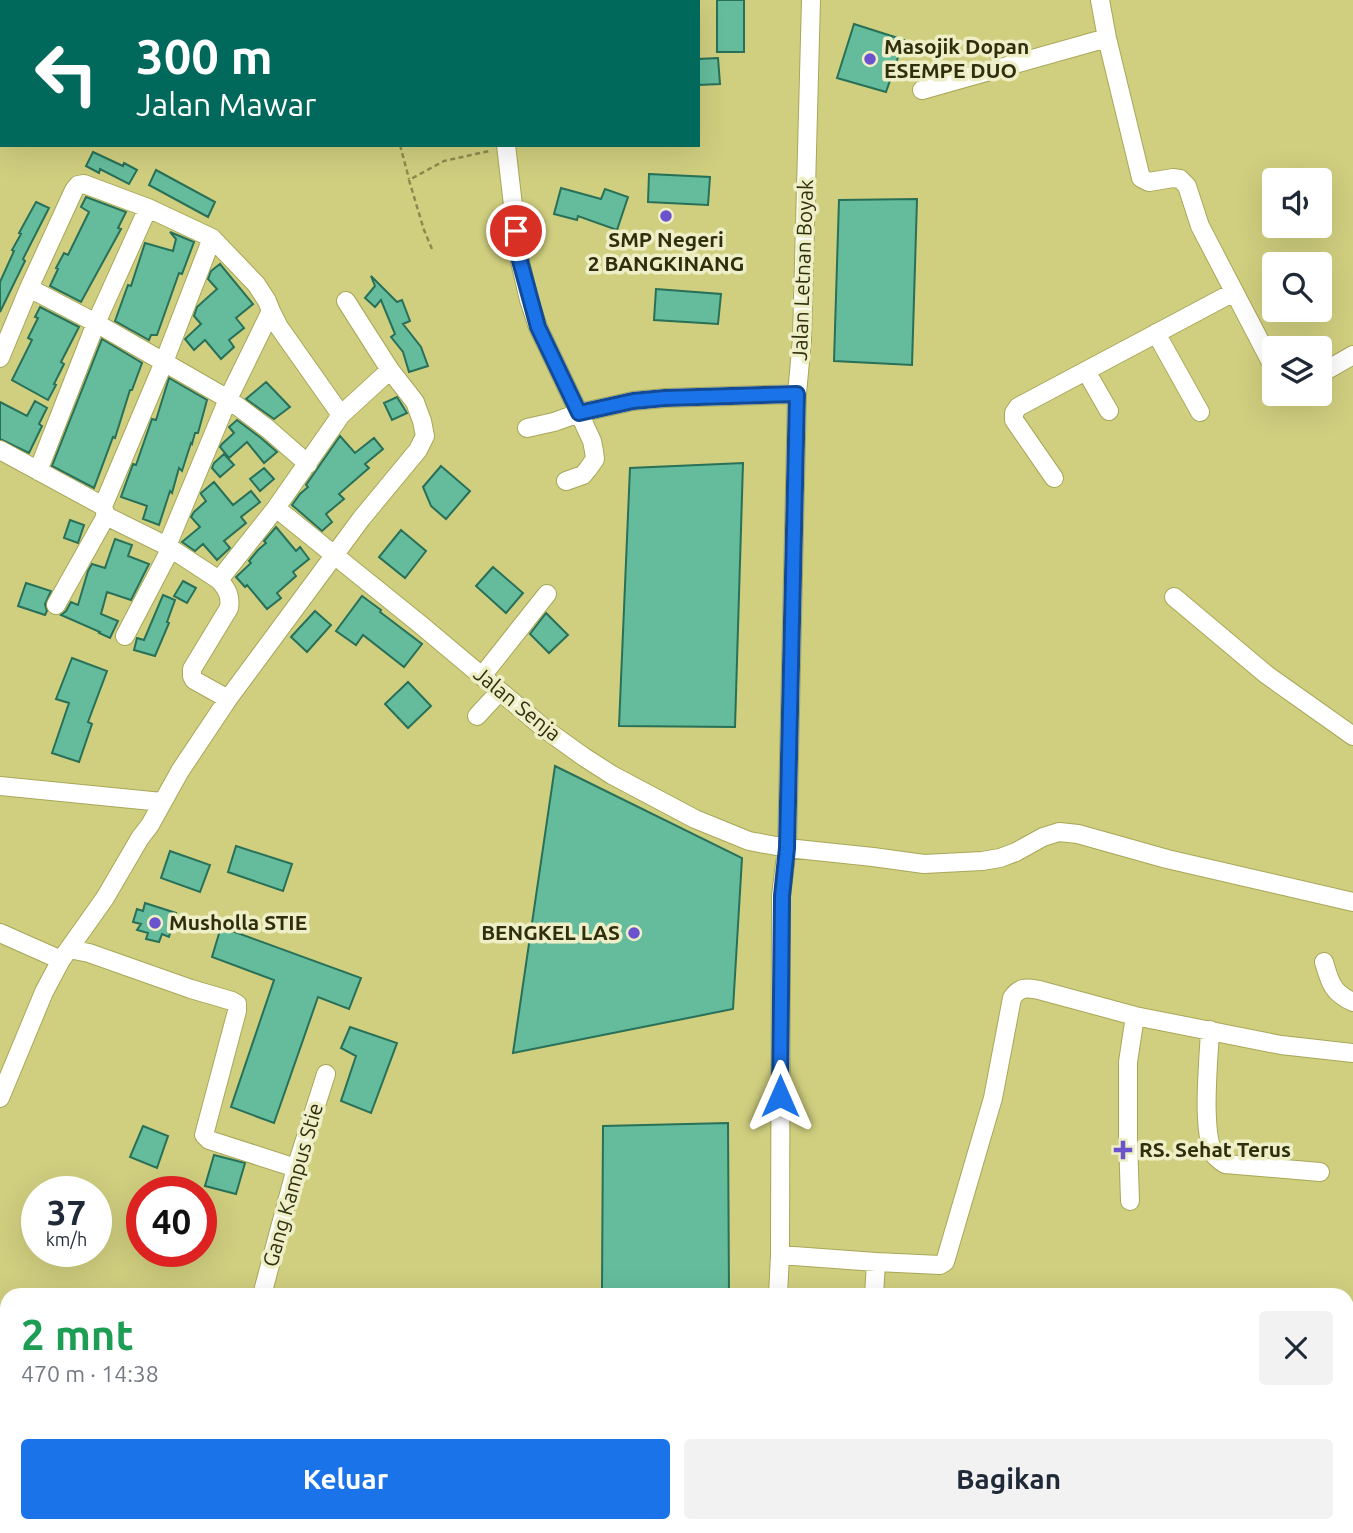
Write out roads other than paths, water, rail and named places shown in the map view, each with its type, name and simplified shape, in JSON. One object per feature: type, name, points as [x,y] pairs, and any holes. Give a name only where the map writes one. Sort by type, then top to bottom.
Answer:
[{"type":"street","name":"Jalan Letnan Boyak","points":[[778,1288],[782,896],[787,848],[797,394],[802,339],[811,0]]},
{"type":"street","points":[[1100,0],[1140,178],[1149,182],[1173,178],[1184,182],[1190,192],[1200,226],[1262,345]]},
{"type":"street","points":[[922,90],[1107,38]]},
{"type":"street","points":[[506,147],[519,257],[529,300],[538,327],[592,442],[595,459],[592,465],[583,475],[566,481]]},
{"type":"street","points":[[0,359],[74,190],[78,185],[84,184],[148,208],[212,238],[256,284],[279,327],[341,415]]},
{"type":"street","points":[[38,471],[96,323],[148,208]]},
{"type":"street","points":[[57,605],[105,511],[212,238]]},
{"type":"street","points":[[29,288],[229,399],[308,464]]},
{"type":"street","points":[[1054,478],[1014,420],[1018,407],[1234,292]]},
{"type":"street","points":[[0,1098],[44,992],[65,954],[105,898],[150,825],[180,771],[228,699],[361,519],[418,450],[425,436],[415,402],[390,370],[346,301]]},
{"type":"street","points":[[125,636],[169,547],[229,399],[271,312]]},
{"type":"street","points":[[1156,333],[1200,412]]},
{"type":"street","points":[[1332,367],[1353,355]]},
{"type":"street","points":[[219,580],[276,508],[341,415],[390,370]]},
{"type":"street","points":[[1086,371],[1109,411]]},
{"type":"street","points":[[527,428],[633,401],[797,394]]},
{"type":"street","points":[[0,450],[169,547],[219,580],[227,589],[229,608],[192,669],[192,676],[194,680],[228,699]]},
{"type":"street","name":"Jalan Senja","points":[[276,508],[545,729],[612,775],[721,831],[749,841],[787,848],[924,864],[1000,858],[1059,832],[1078,834],[1167,859],[1353,902]]},
{"type":"street","points":[[482,676],[547,594]]},
{"type":"street","points":[[1174,597],[1267,675],[1353,736]]},
{"type":"street","points":[[477,716],[500,691]]},
{"type":"street","points":[[0,786],[162,802]]},
{"type":"street","points":[[0,933],[65,954],[89,953],[237,1004],[204,1135],[209,1140],[296,1168]]},
{"type":"street","points":[[1324,962],[1331,985],[1353,1002]]},
{"type":"street","points":[[780,1255],[940,1265],[945,1262],[993,1098],[1013,998],[1017,991],[1023,988],[1135,1016],[1281,1045],[1353,1053]]},
{"type":"street","points":[[1130,1202],[1128,1062],[1135,1016]]},
{"type":"street","points":[[1210,1030],[1207,1112],[1210,1144],[1217,1158],[1225,1164],[1320,1172]]},
{"type":"street","name":"Gang Kampus Stie","points":[[264,1288],[296,1168],[326,1074]]},
{"type":"street","points":[[874,1288],[876,1262]]},
{"type":"place","name":"Masojik Dopan ESEMPE DUO","points":[[870,59]]},
{"type":"place","name":"SMP Negeri 2 BANGKINANG","points":[[666,216]]},
{"type":"place","name":"Musholla STIE","points":[[155,923]]},
{"type":"place","name":"BENGKEL LAS","points":[[634,933]]},
{"type":"place","name":"RS. Sehat Terus","points":[[1123,1150]]}]
